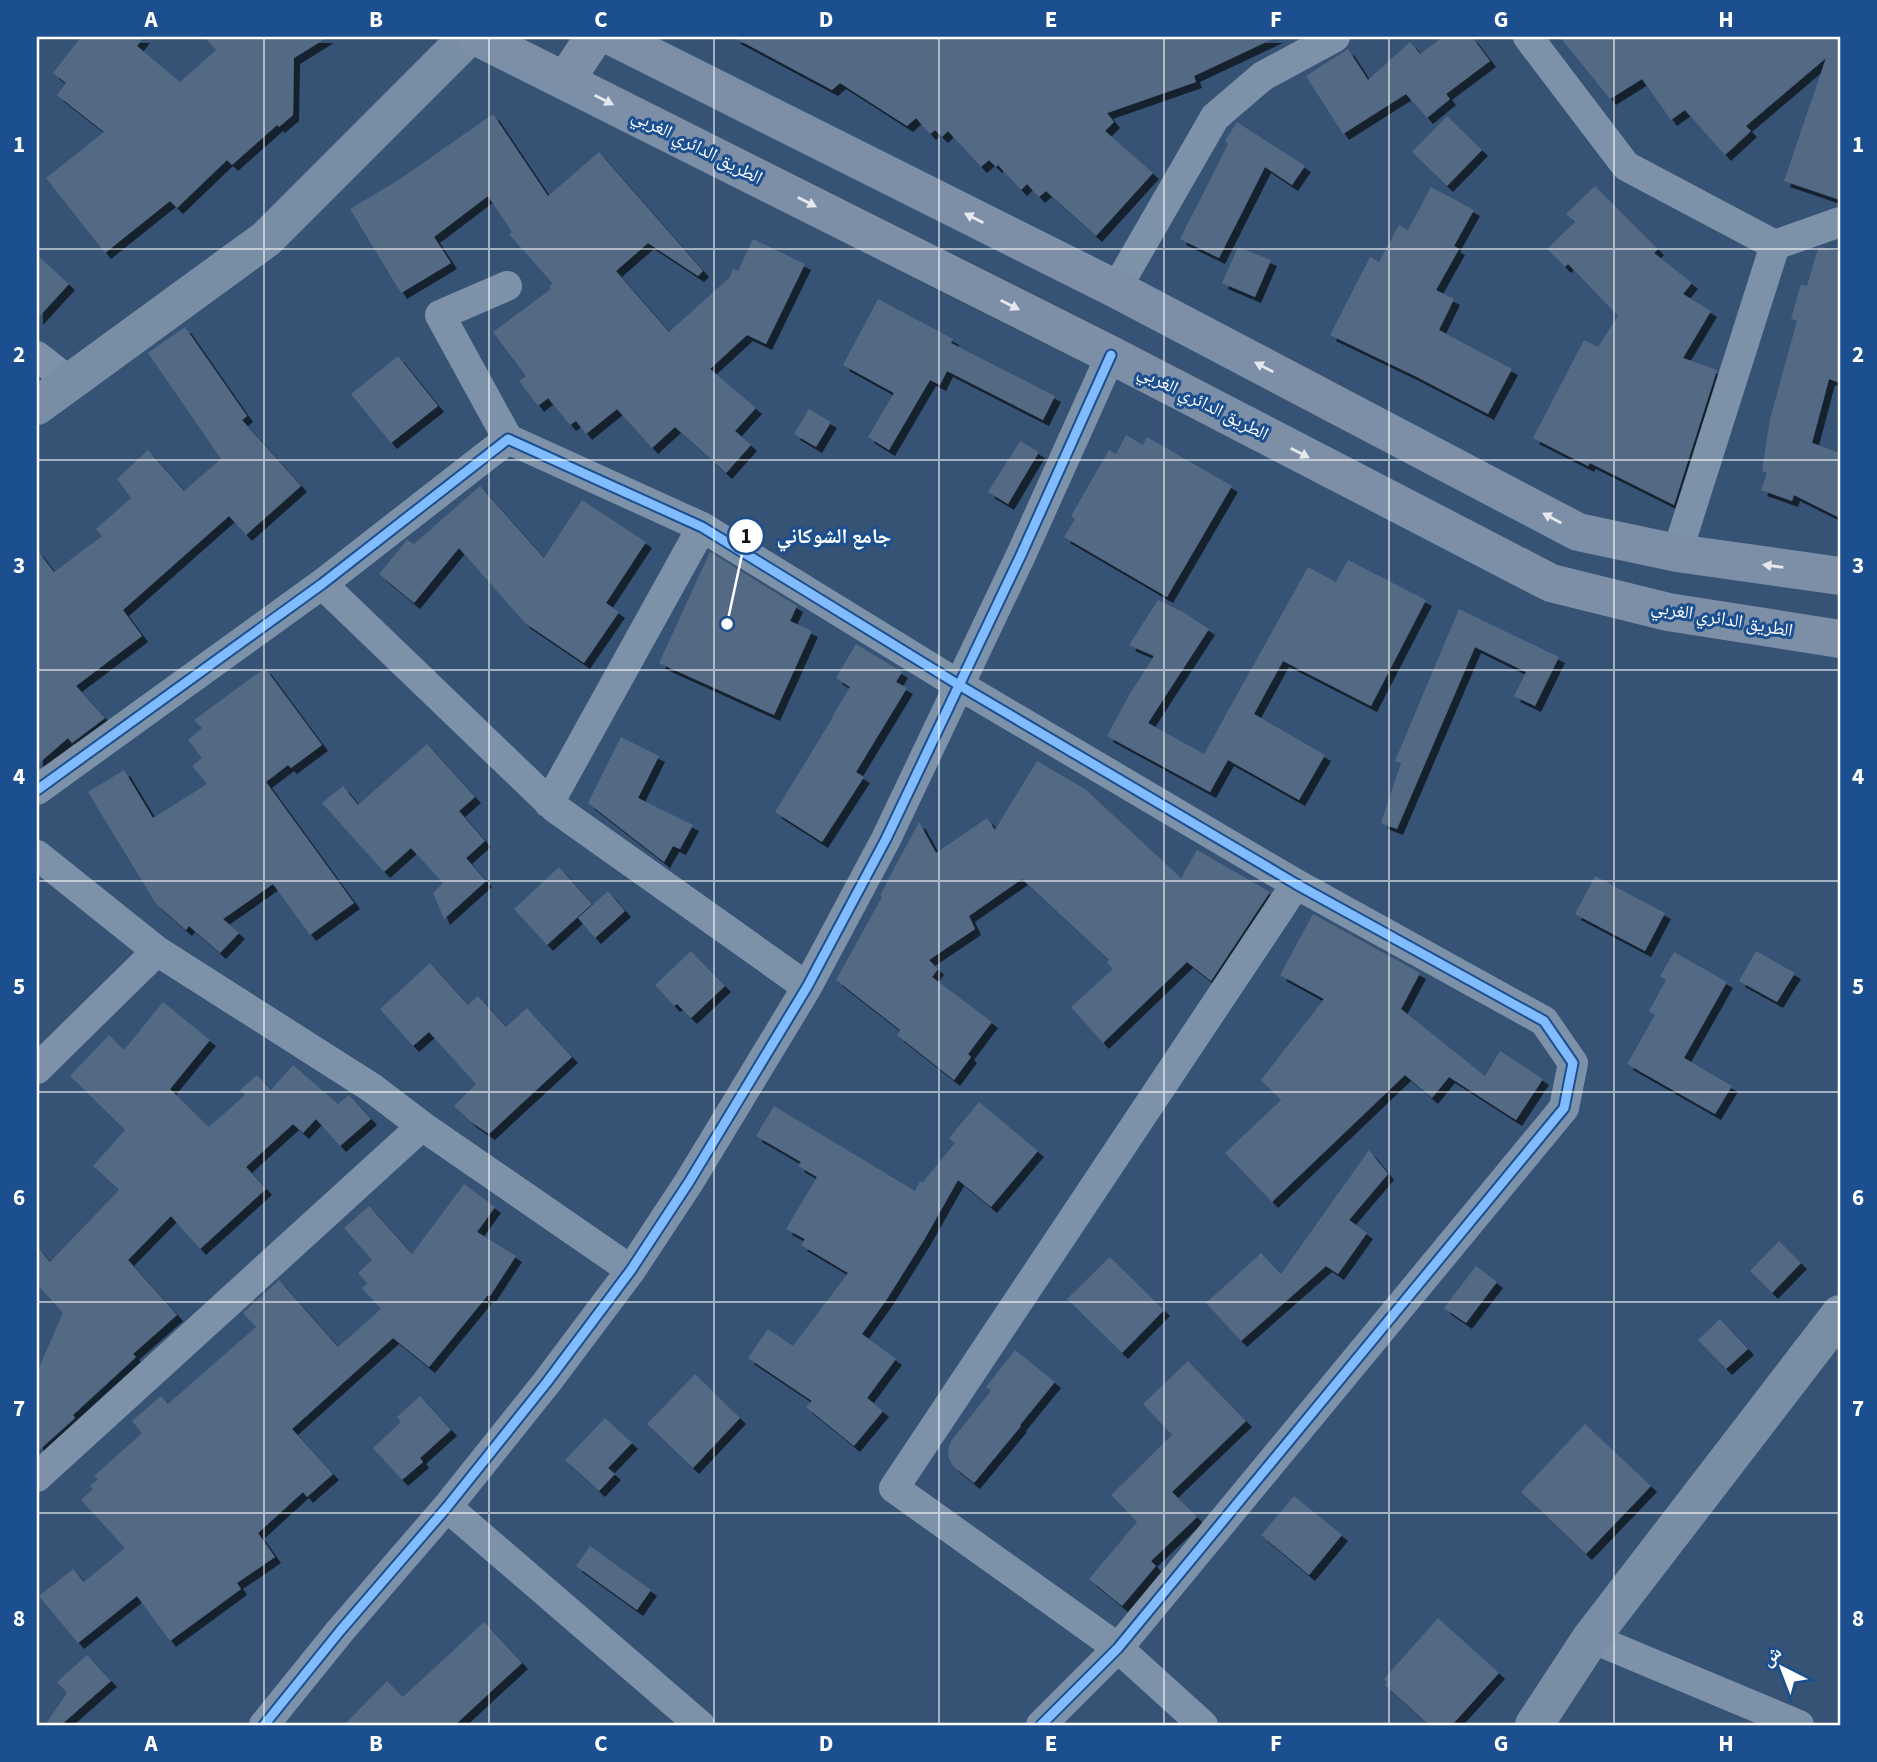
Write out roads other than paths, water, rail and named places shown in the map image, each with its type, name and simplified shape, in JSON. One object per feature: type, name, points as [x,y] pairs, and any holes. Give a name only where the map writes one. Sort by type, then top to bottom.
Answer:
[{"type":"main road","name":"الطريق الدائري الغربي","points":[[477,37],[1111,355],[1551,583],[1668,612],[1840,639]]},
{"type":"main road","points":[[565,81],[594,37]]},
{"type":"main road","points":[[614,37],[1116,289],[1578,532],[1677,553],[1840,576]]},
{"type":"street","points":[[37,406],[266,239],[468,37]]},
{"type":"street","points":[[1116,289],[1215,117],[1263,76],[1335,37]]},
{"type":"street","points":[[1528,37],[1626,166],[1775,245],[1840,222]]},
{"type":"street","points":[[1677,553],[1775,245]]},
{"type":"street","points":[[507,286],[440,314],[508,439],[702,527],[959,685],[1296,884],[1544,1021],[1573,1063],[1564,1108],[1118,1648],[1041,1725]]},
{"type":"street","points":[[264,1725],[340,1631],[447,1507],[547,1382],[631,1270],[689,1182],[807,987],[886,839],[1021,555],[1111,355]]},
{"type":"street","points":[[37,356],[70,382]]},
{"type":"street","points":[[37,790],[322,584],[508,439]]},
{"type":"street","points":[[549,803],[702,527]]},
{"type":"street","points":[[322,584],[549,803],[807,987]]},
{"type":"street","points":[[37,855],[157,950],[372,1088],[422,1126],[631,1270]]},
{"type":"street","points":[[1203,1725],[1118,1648],[894,1488],[1296,884]]},
{"type":"street","points":[[37,1069],[157,950]]},
{"type":"street","points":[[37,1477],[422,1126]]},
{"type":"street","points":[[1534,1725],[1591,1638],[1840,1314]]},
{"type":"street","points":[[447,1507],[700,1725]]},
{"type":"street","points":[[1591,1638],[1799,1725]]},
{"type":"place","name":"جامع الشوكاني","points":[[727,624]]}]
